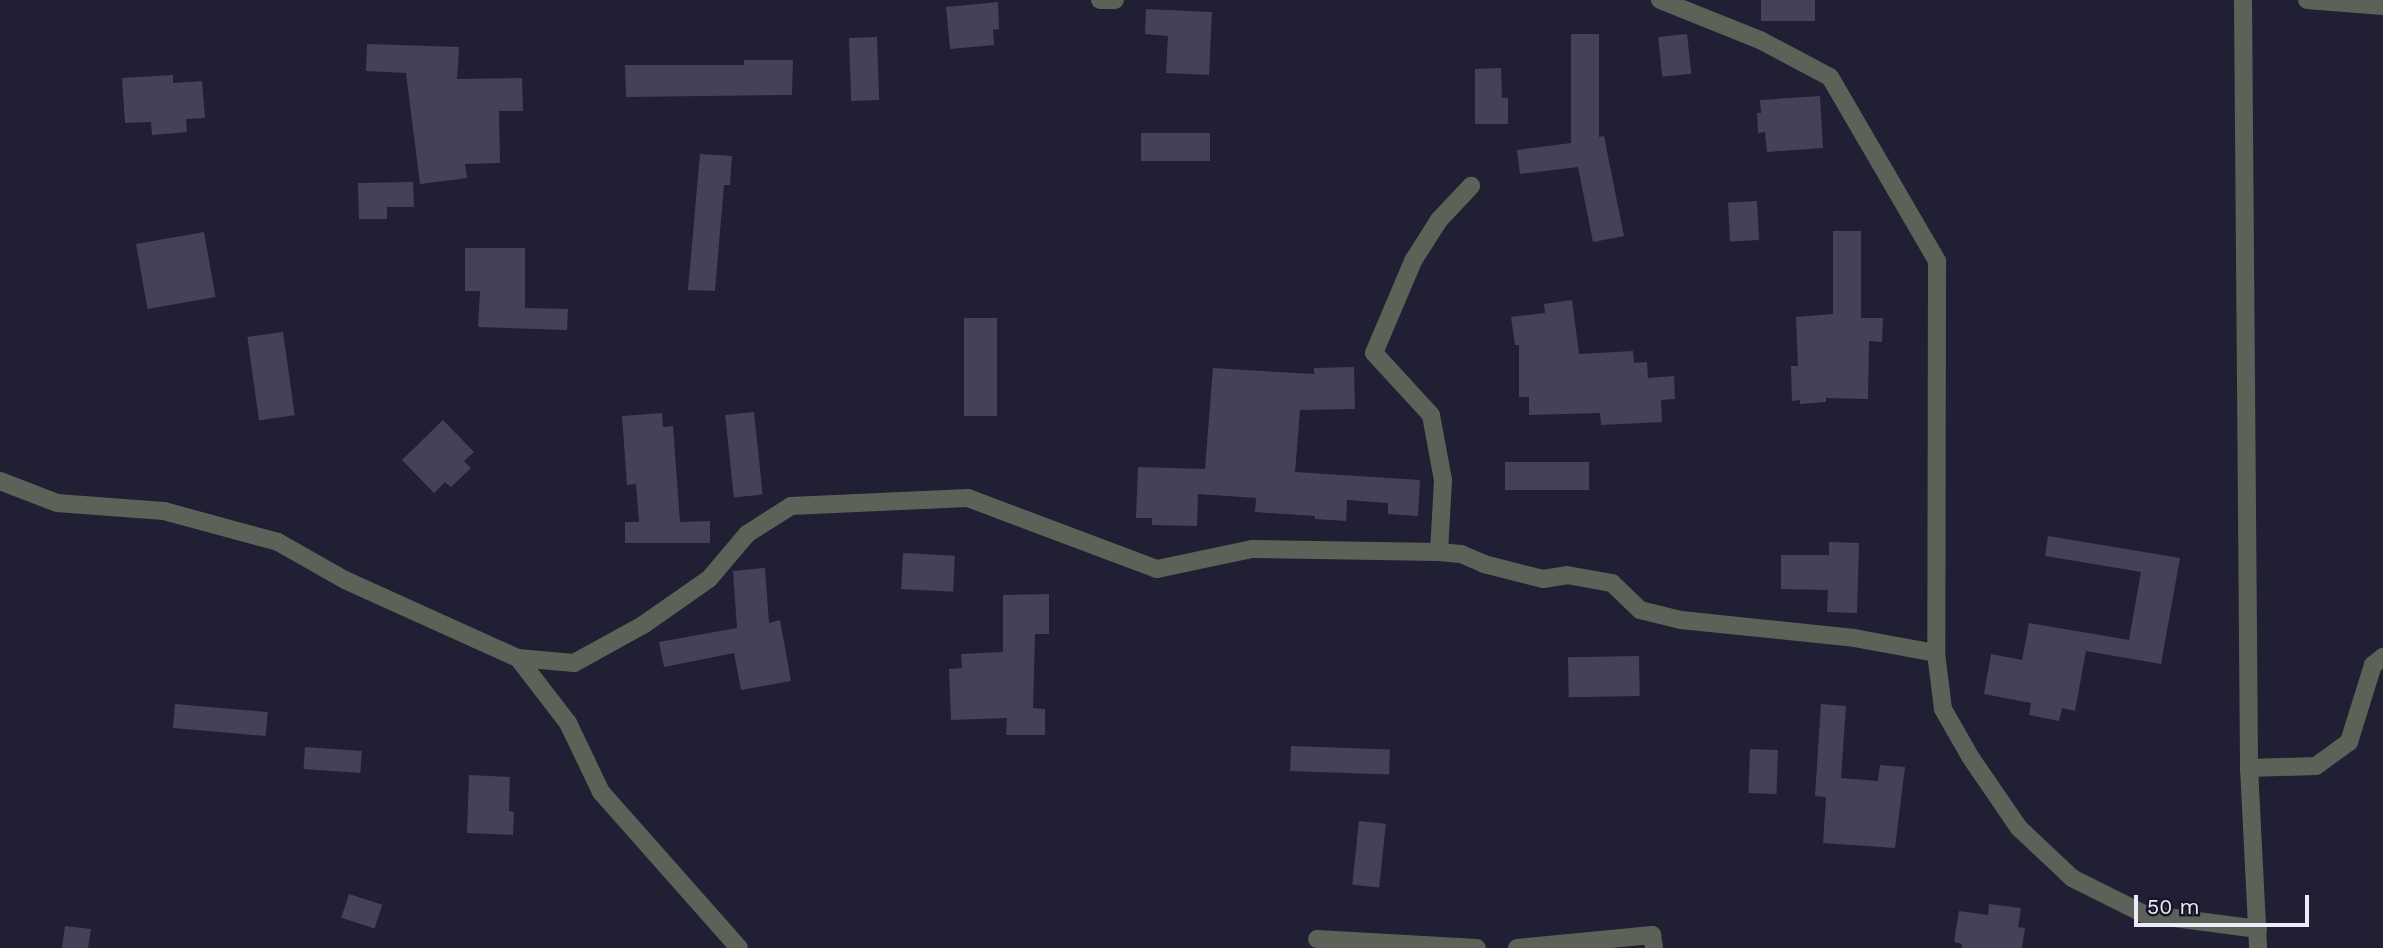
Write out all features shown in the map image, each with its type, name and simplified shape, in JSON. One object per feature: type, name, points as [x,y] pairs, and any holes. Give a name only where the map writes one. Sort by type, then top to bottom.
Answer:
[{"type":"street","points":[[1100,0],[1115,0]]},
{"type":"street","points":[[1660,0],[1760,40],[1830,77],[1937,261],[1936,653],[1943,709],[1970,758],[2019,828],[2072,878],[2144,914],[2258,929]]},
{"type":"street","points":[[2243,0],[2249,768],[2258,948]]},
{"type":"street","points":[[2307,0],[2383,6]]},
{"type":"street","points":[[1439,552],[1443,480],[1431,415],[1374,353],[1413,261],[1439,220],[1471,186]]},
{"type":"street","points":[[0,481],[57,503],[164,511],[278,541],[345,580],[518,658],[574,663],[643,625],[709,579],[747,534],[791,506],[968,498],[1157,569],[1252,550],[1461,554],[1484,564],[1543,579],[1567,575],[1612,583],[1640,610],[1681,620],[1854,638],[1936,653]]},
{"type":"street","points":[[2249,768],[2316,766],[2349,742],[2373,665],[2383,657]]},
{"type":"street","points":[[518,658],[568,723],[601,792],[739,948]]},
{"type":"street","points":[[1517,948],[1652,936],[1654,948]]},
{"type":"street","points":[[1317,939],[1477,948]]},
{"type":"building","points":[[1761,0],[1815,0],[1815,21],[1761,21]]},
{"type":"building","points":[[998,2],[999,29],[993,30],[994,45],[950,49],[946,7]]},
{"type":"building","points":[[1146,9],[1212,12],[1209,75],[1166,73],[1168,36],[1145,34]]},
{"type":"building","points":[[1571,34],[1599,34],[1599,137],[1604,136],[1624,236],[1593,242],[1578,167],[1520,174],[1517,150],[1571,143]]},
{"type":"building","points":[[1687,34],[1691,74],[1662,77],[1658,37]]},
{"type":"building","points":[[877,37],[879,100],[851,101],[849,38]]},
{"type":"building","points":[[367,44],[459,47],[457,79],[522,78],[523,111],[499,111],[500,163],[465,164],[467,178],[420,184],[406,73],[366,71]]},
{"type":"building","points":[[744,60],[793,60],[792,95],[626,97],[625,65],[744,65]]},
{"type":"building","points":[[1501,68],[1502,98],[1508,98],[1508,124],[1475,124],[1475,69]]},
{"type":"building","points":[[173,75],[173,83],[202,81],[205,118],[186,119],[187,132],[152,135],[151,122],[125,123],[122,78]]},
{"type":"building","points":[[1820,96],[1823,148],[1767,152],[1765,132],[1758,133],[1757,113],[1761,113],[1760,100]]},
{"type":"building","points":[[1141,133],[1210,133],[1210,161],[1141,161]]},
{"type":"building","points":[[700,154],[732,156],[730,185],[724,185],[715,291],[688,290]]},
{"type":"building","points":[[413,182],[414,207],[387,207],[387,219],[359,219],[358,183]]},
{"type":"building","points":[[1757,201],[1759,240],[1730,241],[1728,203]]},
{"type":"building","points":[[1833,231],[1861,231],[1861,318],[1883,318],[1882,342],[1869,341],[1868,399],[1826,398],[1826,402],[1800,404],[1800,400],[1792,401],[1791,366],[1798,366],[1796,317],[1833,314]]},
{"type":"building","points":[[204,232],[215,297],[148,309],[136,244]]},
{"type":"building","points":[[465,248],[525,248],[525,308],[568,309],[567,330],[478,327],[480,291],[465,291]]},
{"type":"building","points":[[1572,300],[1579,354],[1633,351],[1634,363],[1647,362],[1648,378],[1674,376],[1675,399],[1661,400],[1662,422],[1601,425],[1600,413],[1529,415],[1529,397],[1519,397],[1519,345],[1515,345],[1511,317],[1545,313],[1544,304]]},
{"type":"building","points":[[964,318],[997,318],[997,416],[964,416]]},
{"type":"building","points":[[283,332],[295,415],[259,420],[247,337]]},
{"type":"building","points":[[1354,367],[1355,409],[1300,410],[1295,472],[1420,480],[1418,516],[1388,514],[1388,503],[1347,500],[1346,521],[1315,519],[1315,516],[1255,512],[1256,498],[1198,494],[1197,526],[1152,525],[1152,518],[1136,518],[1138,467],[1205,469],[1213,368],[1314,374],[1314,368]]},
{"type":"building","points":[[754,412],[763,495],[734,498],[725,415]]},
{"type":"building","points":[[662,413],[663,427],[673,426],[680,522],[710,521],[710,543],[625,543],[625,522],[639,522],[636,484],[627,485],[622,416]]},
{"type":"building","points":[[443,420],[474,452],[464,461],[471,468],[451,487],[445,482],[434,493],[402,460]]},
{"type":"building","points":[[1505,462],[1589,462],[1589,490],[1505,490]]},
{"type":"building","points":[[2048,536],[2180,558],[2161,664],[2086,651],[2075,711],[2062,708],[2059,721],[2029,715],[2031,703],[1984,694],[1991,654],[2022,660],[2029,623],[2129,640],[2141,572],[2045,556]]},
{"type":"building","points":[[1829,542],[1859,543],[1857,613],[1827,612],[1828,590],[1781,589],[1781,555],[1829,555]]},
{"type":"building","points":[[903,553],[955,556],[953,592],[901,589]]},
{"type":"building","points":[[765,568],[769,623],[780,620],[791,681],[741,690],[734,653],[664,667],[659,642],[737,628],[733,571]]},
{"type":"building","points":[[1049,594],[1049,634],[1035,634],[1033,708],[1045,709],[1045,735],[1006,735],[1007,718],[951,720],[949,669],[962,668],[961,654],[1003,652],[1003,595]]},
{"type":"building","points":[[1639,656],[1640,696],[1569,697],[1568,657]]},
{"type":"building","points":[[175,704],[268,712],[266,736],[173,728]]},
{"type":"building","points":[[1821,704],[1846,706],[1841,778],[1878,781],[1880,765],[1905,767],[1895,848],[1823,843],[1826,797],[1815,796]]},
{"type":"building","points":[[1291,746],[1390,749],[1389,774],[1290,771]]},
{"type":"building","points":[[305,747],[362,751],[360,773],[303,769]]},
{"type":"building","points":[[1750,749],[1778,750],[1776,794],[1748,793]]},
{"type":"building","points":[[469,775],[510,777],[509,811],[514,812],[513,835],[467,833]]},
{"type":"building","points":[[1359,821],[1386,824],[1379,887],[1352,885]]},
{"type":"building","points":[[349,894],[382,905],[375,929],[341,918]]},
{"type":"building","points":[[1989,904],[2021,908],[2018,927],[2025,928],[2022,948],[1962,948],[1962,944],[1954,942],[1959,911],[1988,915]]},
{"type":"building","points":[[65,926],[91,929],[88,948],[62,948]]}]
